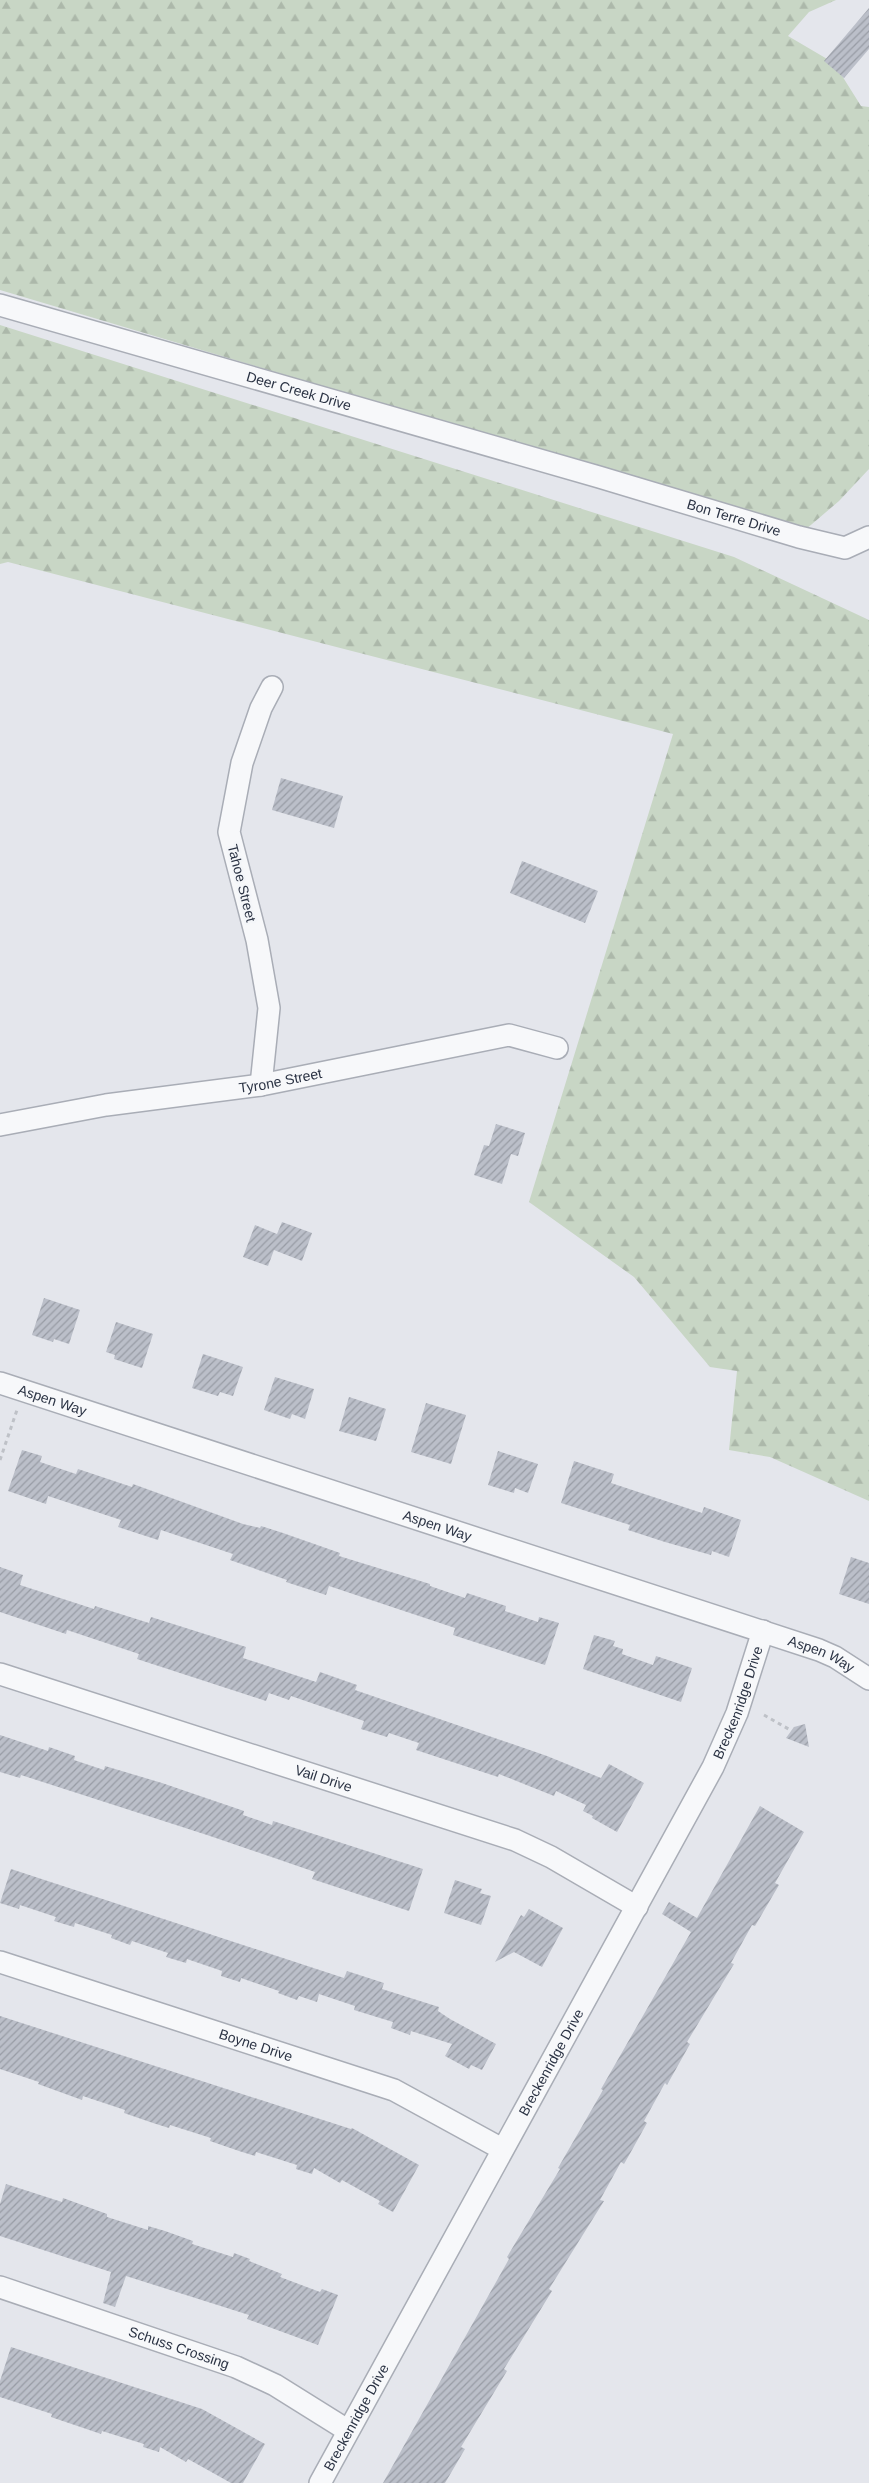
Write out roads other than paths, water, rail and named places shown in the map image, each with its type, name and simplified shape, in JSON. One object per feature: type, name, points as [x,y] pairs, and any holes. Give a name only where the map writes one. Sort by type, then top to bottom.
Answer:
[{"type":"street","name":"Deer Creek Drive","points":[[0,305],[599,477]]},
{"type":"street","name":"Bon Terre Drive","points":[[599,477],[799,537],[845,548],[869,537]]},
{"type":"street","name":"Tahoe Street","points":[[261,1085],[269,1008],[257,940],[229,832],[242,763],[261,708],[272,687]]},
{"type":"street","name":"Tyrone Street","points":[[0,1124],[106,1105],[261,1085],[509,1035],[557,1048]]},
{"type":"street","name":"Aspen Way","points":[[0,1383],[763,1632],[835,1657],[869,1679]]},
{"type":"street","name":"Breckenridge Drive","points":[[320,2483],[347,2430],[638,1907],[713,1767],[737,1713],[763,1632]]},
{"type":"street","name":"Vail Drive","points":[[0,1674],[515,1840],[551,1857],[638,1907]]},
{"type":"street","name":"Boyne Drive","points":[[0,1962],[394,2090],[502,2149]]},
{"type":"street","name":"Schuss Crossing","points":[[0,2287],[236,2367],[275,2385],[347,2430]]}]
